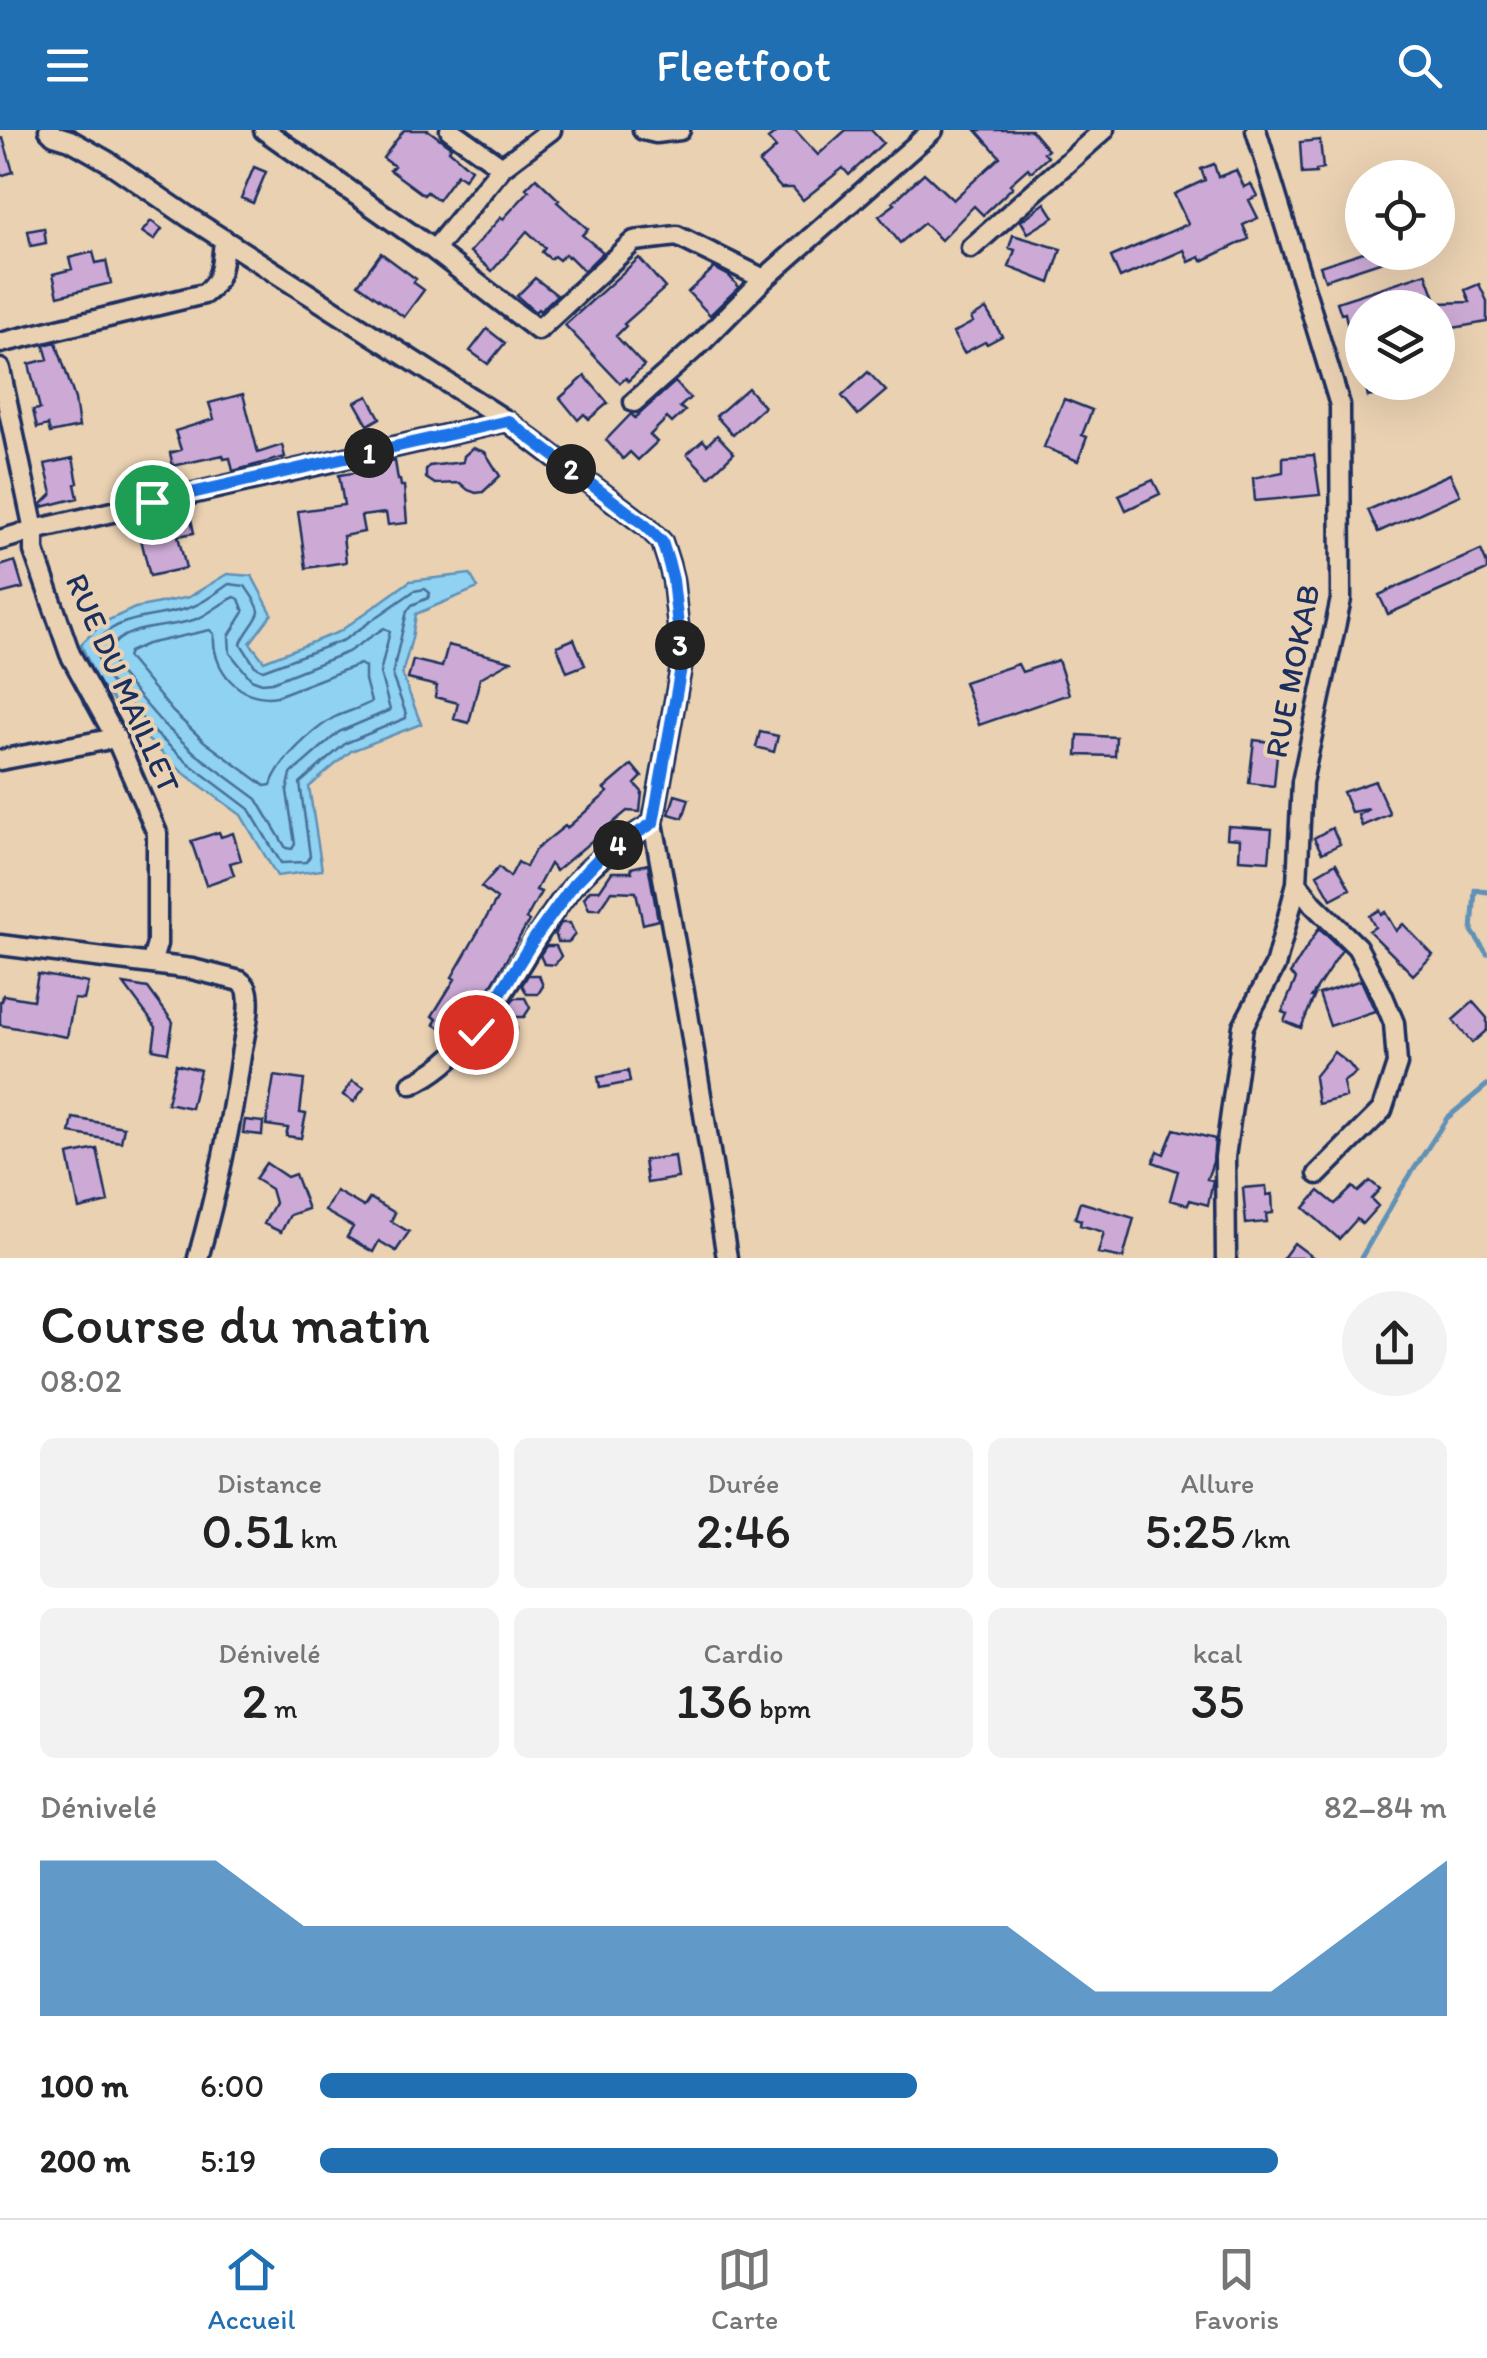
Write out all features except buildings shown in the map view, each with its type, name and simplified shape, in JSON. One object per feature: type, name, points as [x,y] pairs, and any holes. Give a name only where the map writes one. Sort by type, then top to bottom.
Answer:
[{"type":"street","points":[[49,130],[54,136],[72,135],[224,240],[508,421],[662,542],[673,580],[682,662],[653,823],[727,1258]]},
{"type":"street","points":[[264,130],[434,250],[538,330],[634,241],[677,236],[764,280]]},
{"type":"street","points":[[450,130],[502,167]]},
{"type":"street","points":[[434,250],[502,167],[551,130]]},
{"type":"street","points":[[649,131],[680,130]]},
{"type":"street","points":[[634,402],[933,130]]},
{"type":"street","points":[[971,248],[1104,130]]},
{"type":"street","name":"RUE MOKAB","points":[[1226,1258],[1225,1157],[1243,1026],[1274,966],[1297,883],[1302,782],[1340,599],[1340,405],[1256,130]]},
{"type":"street","points":[[0,343],[204,294],[220,276],[224,240]]},
{"type":"street","name":"RUE DU MAILLET","points":[[0,368],[34,530],[34,551],[70,654],[116,738],[157,833],[157,944],[151,964]]},
{"type":"street","points":[[0,540],[508,421]]},
{"type":"street","points":[[0,760],[116,738]]},
{"type":"street","points":[[412,1084],[443,1066],[476,1032],[573,885],[600,857],[653,823]]},
{"type":"street","points":[[1297,883],[1357,947],[1394,1023],[1397,1064],[1382,1110],[1318,1174]]},
{"type":"street","points":[[0,944],[192,970],[240,981],[248,994],[247,1016],[216,1195],[198,1258]]},
{"type":"water","points":[[227,574],[252,576],[272,614],[250,643],[264,661],[339,632],[410,581],[470,574],[478,588],[416,614],[402,674],[421,724],[351,751],[309,787],[322,870],[277,876],[241,815],[181,771],[97,682],[81,644],[102,623],[135,608],[189,597]]},
{"type":"waterway","points":[[1487,892],[1475,890],[1472,931],[1487,954]]},
{"type":"waterway","points":[[1361,1258],[1447,1118],[1487,1085]]},
{"type":"route","points":[[152,502],[508,421],[662,542],[673,580],[682,662],[653,823],[600,857],[573,885],[476,1032]]}]
